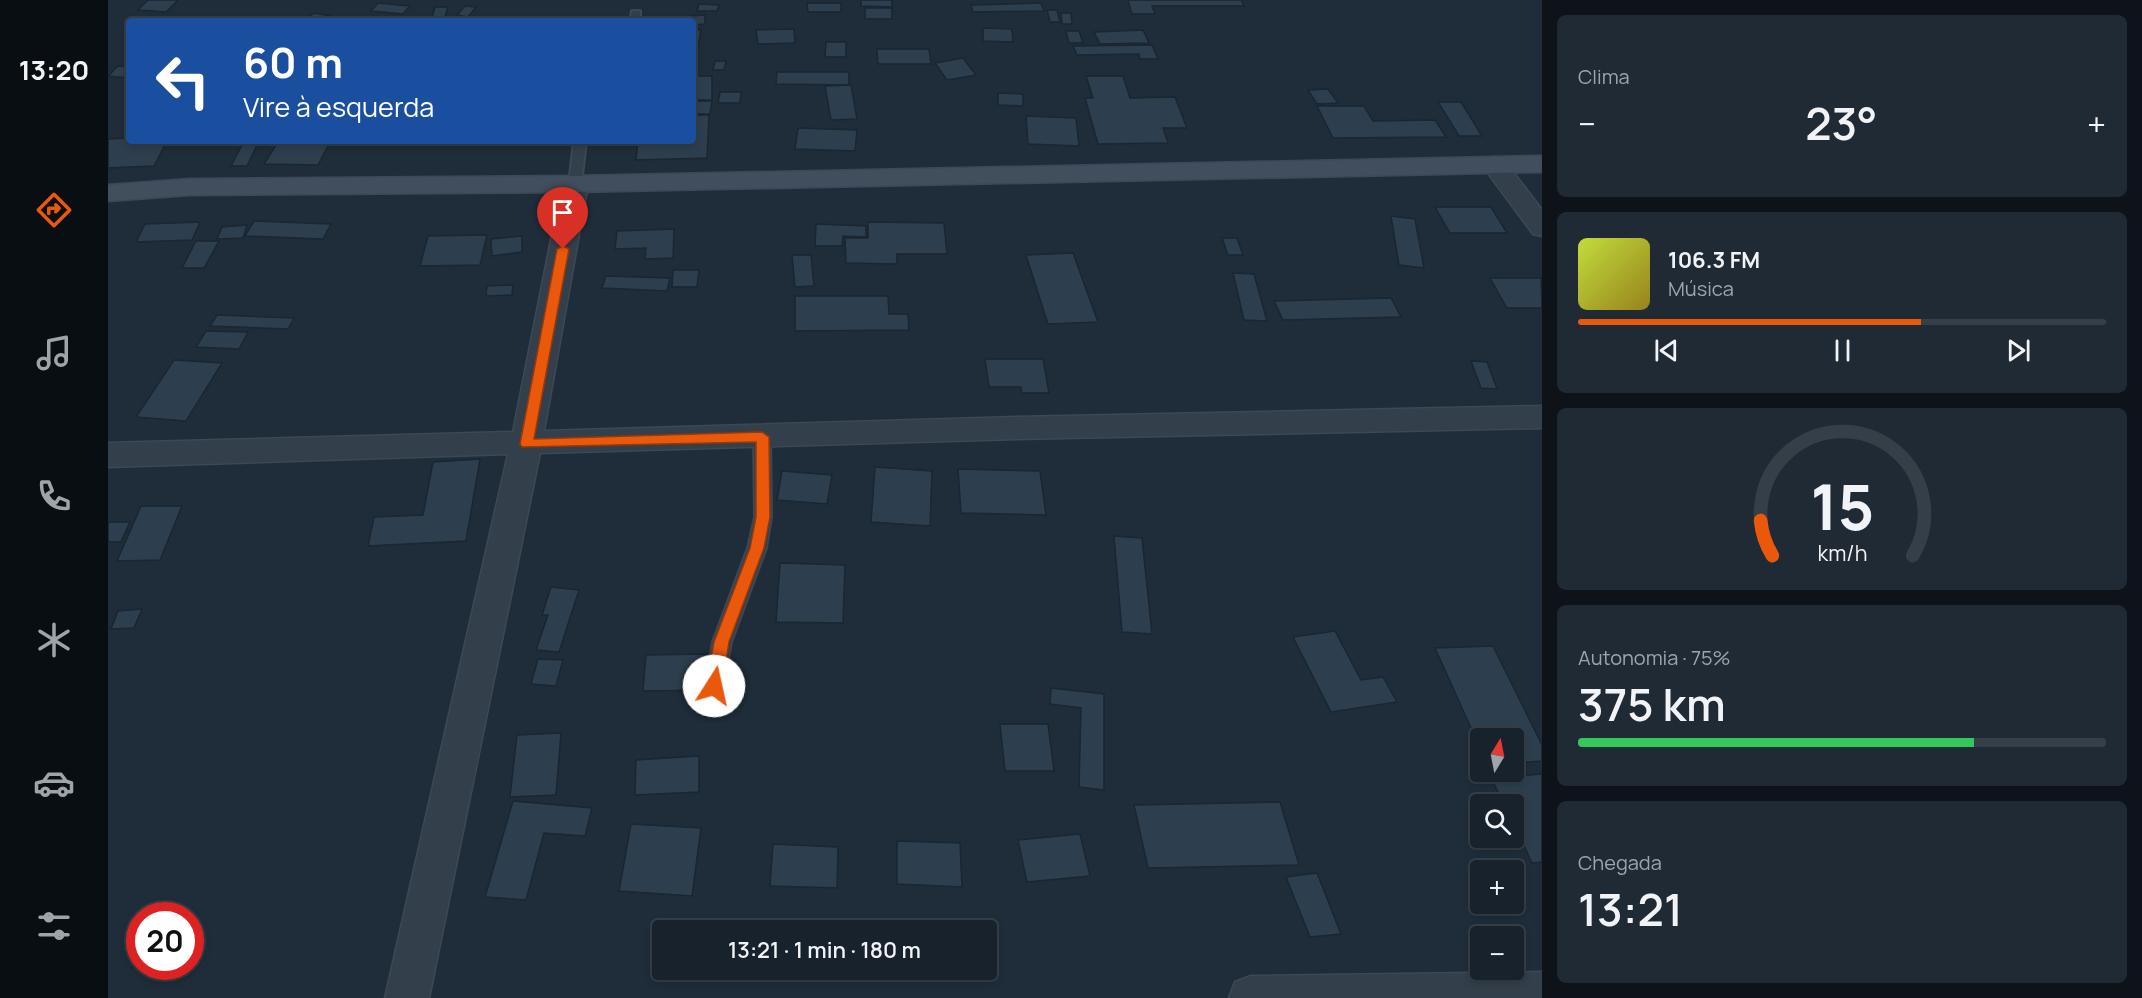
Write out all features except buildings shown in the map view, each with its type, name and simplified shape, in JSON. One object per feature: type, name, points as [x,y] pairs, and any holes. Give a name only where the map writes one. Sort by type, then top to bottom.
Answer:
[{"type":"main road","points":[[108,193],[190,187],[575,184],[1542,164]]},
{"type":"street","points":[[1495,165],[1542,228]]},
{"type":"street","points":[[407,998],[526,444],[575,184]]},
{"type":"street","points":[[108,455],[1542,417]]},
{"type":"street","points":[[1251,998],[1542,994]]},
{"type":"lane","points":[[575,184],[580,144]]},
{"type":"lane","points":[[714,686],[722,642],[757,548],[763,517],[762,437]]},
{"type":"route","points":[[563,249],[526,444],[762,437],[763,517],[757,548],[722,642],[714,686]]}]
